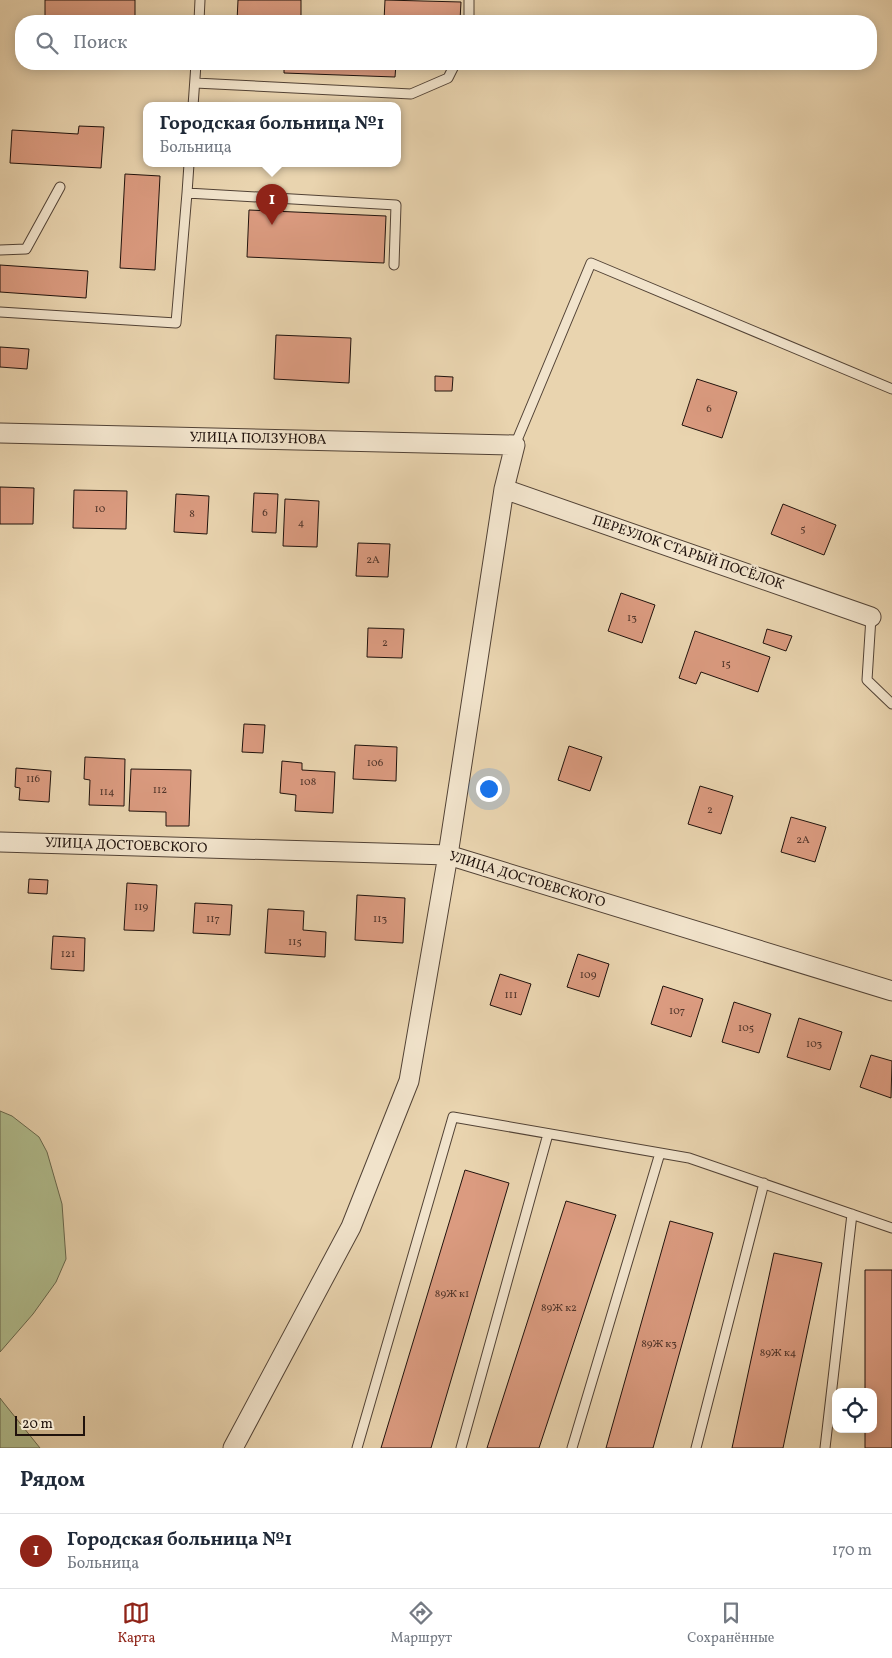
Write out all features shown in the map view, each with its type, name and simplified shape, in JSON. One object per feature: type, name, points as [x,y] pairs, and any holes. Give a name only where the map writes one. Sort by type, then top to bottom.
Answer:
[{"type":"street","name":"УЛИЦА ПОЛЗУНОВА","points":[[0,433],[515,445]]},
{"type":"street","points":[[233,1448],[351,1227],[409,1081],[448,855],[504,489],[515,445]]},
{"type":"street","name":"ПЕРЕУЛОК СТАРЫЙ ПОСЁЛОК","points":[[504,489],[871,617]]},
{"type":"street","name":"УЛИЦА ДОСТОЕВСКОГО","points":[[0,842],[448,855],[892,991]]},
{"type":"lane","points":[[199,15],[200,0]]},
{"type":"lane","points":[[469,0],[469,15]]},
{"type":"lane","points":[[193,102],[196,70]]},
{"type":"lane","points":[[195,83],[411,94],[448,78],[452,70]]},
{"type":"lane","points":[[0,312],[176,323],[189,167]]},
{"type":"lane","points":[[0,250],[26,249],[60,187]]},
{"type":"lane","points":[[187,193],[396,205],[394,266]]},
{"type":"lane","points":[[515,445],[591,263],[892,389]]},
{"type":"lane","points":[[871,617],[867,680],[892,704]]},
{"type":"lane","points":[[357,1448],[453,1117],[689,1158],[892,1228]]},
{"type":"lane","points":[[461,1448],[548,1134]]},
{"type":"lane","points":[[572,1448],[660,1153]]},
{"type":"lane","points":[[696,1448],[764,1184]]},
{"type":"lane","points":[[825,1448],[852,1214]]},
{"type":"green space","points":[[0,1111],[12,1116],[39,1137],[47,1152],[62,1204],[66,1259],[56,1282],[33,1314],[0,1352]]},
{"type":"green space","points":[[0,1398],[3,1402],[40,1448],[0,1448]]},
{"type":"building","points":[[45,0],[135,0],[135,15],[45,15]]},
{"type":"building","points":[[238,0],[301,0],[301,15],[237,15]]},
{"type":"building","points":[[385,0],[461,2],[460,15],[384,15]]},
{"type":"building","points":[[284,70],[396,70],[395,77],[284,73]]},
{"type":"building","points":[[79,126],[104,127],[101,168],[10,163],[12,130],[78,134]]},
{"type":"building","points":[[125,174],[160,176],[155,270],[120,268]]},
{"type":"building","points":[[249,210],[386,216],[384,263],[247,257]]},
{"type":"building","points":[[0,265],[88,271],[86,298],[0,292]]},
{"type":"building","points":[[276,335],[351,338],[349,383],[274,379]]},
{"type":"building","points":[[0,347],[29,349],[27,369],[0,367]]},
{"type":"building","points":[[435,376],[453,377],[452,391],[435,391]]},
{"type":"building","points":[[697,379],[737,392],[722,438],[682,425]]},
{"type":"building","points":[[0,487],[34,488],[33,524],[0,524]]},
{"type":"building","points":[[74,490],[127,491],[126,529],[73,528]]},
{"type":"building","points":[[254,493],[278,494],[276,533],[252,532]]},
{"type":"building","points":[[176,494],[209,496],[207,534],[174,532]]},
{"type":"building","points":[[285,499],[319,501],[317,547],[283,546]]},
{"type":"building","points":[[783,504],[836,525],[824,555],[771,534]]},
{"type":"building","points":[[358,543],[390,544],[388,577],[356,576]]},
{"type":"building","points":[[621,593],[655,605],[642,643],[608,631]]},
{"type":"building","points":[[368,628],[404,629],[402,658],[367,657]]},
{"type":"building","points":[[767,629],[792,636],[786,651],[763,643]]},
{"type":"building","points":[[695,631],[770,657],[758,692],[701,672],[696,684],[679,678]]},
{"type":"building","points":[[244,724],[265,725],[263,753],[242,752]]},
{"type":"building","points":[[355,745],[397,747],[396,781],[353,779]]},
{"type":"building","points":[[569,746],[602,757],[590,791],[558,780]]},
{"type":"building","points":[[85,757],[125,759],[124,806],[89,805],[90,780],[84,779]]},
{"type":"building","points":[[282,761],[302,763],[302,770],[335,772],[333,813],[295,811],[296,795],[280,793]]},
{"type":"building","points":[[16,768],[51,771],[49,802],[19,800],[20,788],[15,787]]},
{"type":"building","points":[[131,769],[191,770],[189,826],[166,826],[166,812],[129,811]]},
{"type":"building","points":[[700,786],[733,796],[721,834],[688,824]]},
{"type":"building","points":[[791,817],[826,827],[815,862],[781,852]]},
{"type":"building","points":[[29,879],[48,880],[47,894],[28,893]]},
{"type":"building","points":[[127,883],[157,885],[154,931],[124,930]]},
{"type":"building","points":[[357,895],[405,898],[403,943],[355,940]]},
{"type":"building","points":[[195,903],[232,905],[230,935],[193,933]]},
{"type":"building","points":[[268,909],[304,911],[303,930],[326,932],[325,957],[265,953]]},
{"type":"building","points":[[53,936],[85,938],[84,971],[51,969]]},
{"type":"building","points":[[578,954],[609,964],[599,997],[567,987]]},
{"type":"building","points":[[500,974],[531,984],[521,1015],[490,1005]]},
{"type":"building","points":[[663,986],[703,999],[691,1037],[651,1024]]},
{"type":"building","points":[[734,1002],[771,1014],[759,1053],[722,1042]]},
{"type":"building","points":[[799,1018],[842,1032],[830,1070],[787,1057]]},
{"type":"building","points":[[871,1055],[892,1061],[891,1098],[860,1087]]},
{"type":"building","points":[[465,1170],[509,1183],[431,1448],[381,1448]]},
{"type":"building","points":[[566,1201],[616,1215],[539,1448],[487,1448]]},
{"type":"building","points":[[670,1221],[713,1233],[653,1448],[606,1448]]},
{"type":"building","points":[[774,1253],[822,1263],[783,1448],[732,1448]]},
{"type":"building","points":[[865,1270],[892,1270],[892,1448],[865,1448],[865,1433],[877,1433],[877,1388],[865,1388]]},
{"type":"place","name":"Городская больница №1","points":[[272,225]]}]
